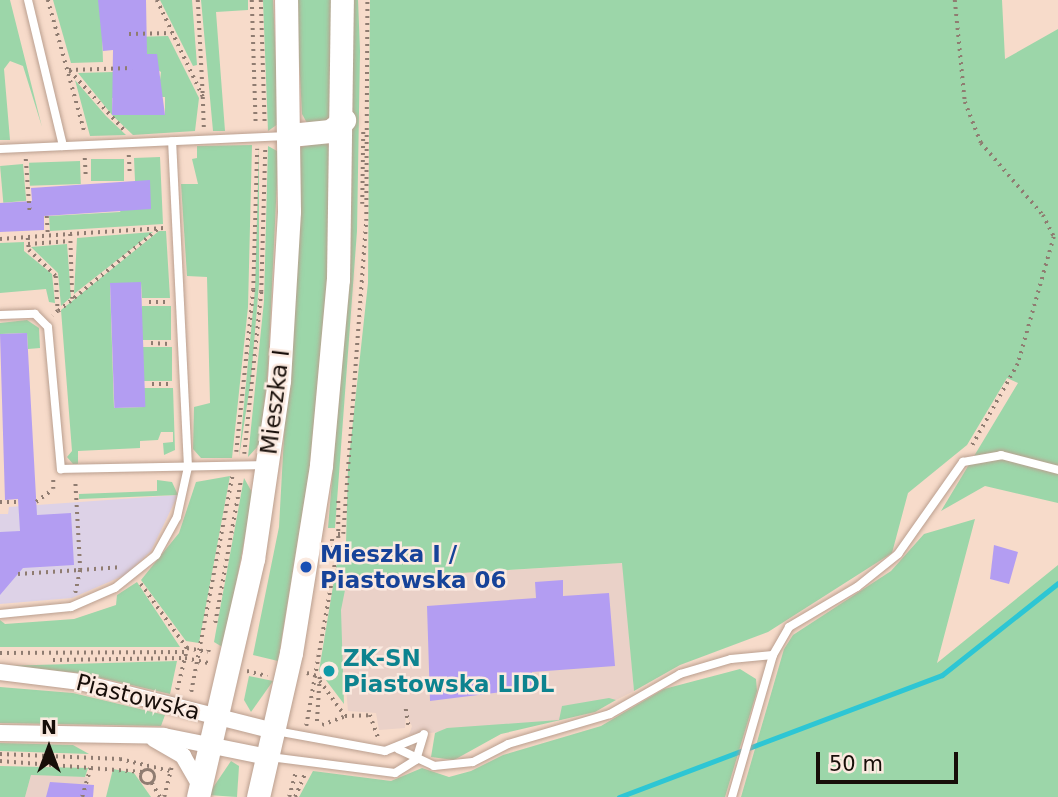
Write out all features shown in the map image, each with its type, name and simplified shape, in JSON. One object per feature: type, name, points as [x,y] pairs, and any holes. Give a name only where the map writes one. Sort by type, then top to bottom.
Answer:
[{"type":"street","name":"Mieszka I","points":[[199,793],[230,668],[268,465],[283,324],[290,135],[285,0]]},
{"type":"street","points":[[258,797],[285,680],[325,428],[344,120],[342,0]]},
{"type":"street","points":[[290,135],[330,131],[344,120]]},
{"type":"street","name":"Piastowska","points":[[0,672],[59,677],[274,731]]},
{"type":"street","name":"Piastowska","points":[[0,733],[145,736],[211,744],[267,757]]},
{"type":"street","name":"Piastowska","points":[[145,736],[183,755],[199,776],[199,793]]},
{"type":"lane","points":[[28,0],[63,146]]},
{"type":"lane","points":[[0,149],[290,135]]},
{"type":"lane","points":[[0,614],[72,606],[136,575],[172,531],[188,467],[172,228],[172,141]]},
{"type":"lane","points":[[0,315],[35,314],[45,323],[58,463],[74,472],[268,465]]},
{"type":"lane","points":[[732,797],[773,655],[789,627],[857,587],[898,554],[963,462],[1001,455],[1058,470]]},
{"type":"lane","points":[[274,731],[352,747],[398,749],[416,760],[450,767],[473,762],[508,744],[610,714],[680,674],[731,659],[773,655]]},
{"type":"lane","points":[[267,757],[388,774],[416,760],[424,734],[398,749]]},
{"type":"path","points":[[48,0],[88,145]]},
{"type":"path","points":[[157,0],[203,97]]},
{"type":"path","points":[[198,0],[205,139]]},
{"type":"path","points":[[190,697],[239,465],[253,290],[261,138],[252,0]]},
{"type":"path","points":[[214,629],[239,465],[261,292],[261,0]]},
{"type":"path","points":[[955,0],[965,102],[981,143],[1043,215],[1054,237],[1018,364],[963,462]]},
{"type":"path","points":[[129,34],[173,33]]},
{"type":"path","points":[[69,69],[132,68]]},
{"type":"path","points":[[69,69],[137,143]]},
{"type":"path","points":[[118,154],[139,153]]},
{"type":"path","points":[[129,154],[130,174]]},
{"type":"path","points":[[85,156],[86,177]]},
{"type":"path","points":[[73,157],[96,156]]},
{"type":"path","points":[[26,159],[30,213]]},
{"type":"path","points":[[13,160],[38,159]]},
{"type":"path","points":[[47,216],[48,236]]},
{"type":"path","points":[[167,216],[172,228]]},
{"type":"path","points":[[45,323],[159,228]]},
{"type":"path","points":[[0,239],[172,228]]},
{"type":"path","points":[[168,234],[172,228]]},
{"type":"path","points":[[70,234],[72,299]]},
{"type":"path","points":[[28,238],[28,244],[56,276],[58,311]]},
{"type":"path","points":[[28,244],[70,241]]},
{"type":"path","points":[[172,290],[173,312]]},
{"type":"path","points":[[149,302],[173,302]]},
{"type":"path","points":[[151,343],[174,344],[174,334]]},
{"type":"path","points":[[176,371],[177,396]]},
{"type":"path","points":[[152,384],[176,384]]},
{"type":"path","points":[[18,574],[80,570],[74,472]]},
{"type":"path","points":[[40,475],[53,474]]},
{"type":"path","points":[[0,502],[18,502]]},
{"type":"path","points":[[0,653],[208,652],[211,640]]},
{"type":"path","points":[[176,695],[187,652]]},
{"type":"path","points":[[0,659],[185,659],[313,688]]},
{"type":"path","points":[[309,674],[320,681],[345,716]]},
{"type":"path","points":[[320,681],[316,715],[322,725],[333,727]]},
{"type":"path","points":[[406,709],[406,733]]},
{"type":"path","points":[[322,725],[345,716],[374,717],[378,737]]},
{"type":"path","points":[[366,735],[386,739]]},
{"type":"path","points":[[0,754],[120,759],[170,771]]},
{"type":"path","points":[[162,797],[173,760]]},
{"type":"path","points":[[0,761],[153,771],[152,783],[162,797]]},
{"type":"path","points":[[82,797],[90,765]]},
{"type":"path","points":[[295,797],[307,771]]},
{"type":"path","points":[[143,772],[143,782],[152,783]]},
{"type":"path","points":[[289,797],[296,772]]},
{"type":"shaded area","points":[[178,495],[151,551],[125,575],[72,598],[0,604],[0,514],[8,514],[9,507]]},
{"type":"shaded area","points":[[623,563],[634,691],[616,700],[562,706],[562,720],[409,735],[412,726],[406,715],[405,728],[379,730],[376,713],[348,711],[346,688],[319,671],[334,581]]},
{"type":"shaded area","points":[[31,775],[89,778],[84,797],[25,797]]},
{"type":"green space","points":[[0,0],[10,0],[42,127],[23,66],[10,61],[4,69],[10,140],[0,140]]},
{"type":"green space","points":[[53,0],[101,0],[103,62],[71,63]]},
{"type":"green space","points":[[160,0],[192,0],[197,65],[193,66]]},
{"type":"green space","points":[[201,0],[248,0],[248,10],[216,12],[225,131],[213,131]]},
{"type":"green space","points":[[263,0],[273,0],[277,82],[278,124],[268,131]]},
{"type":"green space","points":[[296,0],[332,0],[333,113],[326,122],[307,123],[302,114]]},
{"type":"green space","points":[[353,0],[358,0],[360,51],[357,231],[335,528],[328,528],[351,254]]},
{"type":"green space","points":[[370,0],[1002,0],[1005,59],[1058,29],[1058,503],[985,486],[941,511],[1018,383],[1007,378],[967,445],[908,493],[892,553],[768,632],[680,665],[634,691],[622,563],[347,580],[341,610],[344,704],[319,671],[340,544],[346,544],[348,467],[368,283]]},
{"type":"green space","points":[[168,36],[199,98],[195,131],[133,135],[112,115],[165,115],[165,97],[158,97],[161,72],[134,54],[133,37]]},
{"type":"green space","points":[[113,72],[120,97],[112,98],[112,115],[78,73]]},
{"type":"green space","points":[[75,80],[106,116],[126,135],[90,136]]},
{"type":"green space","points":[[330,141],[327,293],[309,473],[278,661],[253,655],[279,527],[300,147]]},
{"type":"green space","points":[[252,145],[248,307],[232,458],[201,458],[193,449],[194,407],[210,403],[207,277],[187,276],[181,184],[198,184],[192,159],[197,158],[197,146]]},
{"type":"green space","points":[[259,145],[259,284],[251,379],[239,457],[255,289]]},
{"type":"green space","points":[[268,146],[277,151],[278,161],[268,369],[260,444],[248,457],[264,301]]},
{"type":"green space","points":[[160,157],[163,224],[50,231],[49,216],[120,212],[135,181],[134,158]]},
{"type":"green space","points":[[91,159],[124,159],[124,181],[91,181]]},
{"type":"green space","points":[[80,161],[81,184],[30,186],[29,163]]},
{"type":"green space","points":[[23,164],[26,201],[3,203],[0,166]]},
{"type":"green space","points":[[159,231],[166,231],[170,298],[142,298],[141,283],[110,284],[114,408],[144,407],[144,388],[173,388],[175,450],[164,455],[163,443],[173,442],[173,432],[161,432],[158,440],[140,441],[140,448],[78,451],[78,464],[73,464],[67,457],[72,451],[61,310]]},
{"type":"green space","points":[[153,232],[74,294],[77,238]]},
{"type":"green space","points":[[24,242],[24,251],[52,274],[55,303],[49,302],[46,289],[0,293],[0,243]]},
{"type":"green space","points":[[67,244],[71,297],[61,306],[58,273],[31,247]]},
{"type":"green space","points":[[142,306],[171,306],[171,340],[142,340]]},
{"type":"green space","points":[[27,320],[39,328],[40,348],[28,349],[27,333],[0,334],[0,323]]},
{"type":"green space","points":[[143,347],[172,347],[172,381],[143,381]]},
{"type":"green space","points":[[230,476],[199,643],[186,641],[141,580],[179,533],[196,482]]},
{"type":"green space","points":[[244,478],[253,494],[224,648],[214,642]]},
{"type":"green space","points":[[157,480],[172,482],[178,495],[79,499],[79,494],[157,491]]},
{"type":"green space","points":[[975,519],[937,663],[1058,565],[1058,797],[741,797],[784,649],[793,635],[891,571],[924,534]]},
{"type":"green space","points":[[137,582],[180,647],[0,647],[0,620],[5,624],[74,619],[116,605],[117,595]]},
{"type":"green space","points":[[177,661],[170,694],[80,673],[0,666]]},
{"type":"green space","points":[[740,669],[756,679],[757,691],[725,797],[299,797],[313,771],[391,781],[422,768],[449,777],[471,771],[503,755],[601,726],[664,689]]},
{"type":"green space","points":[[249,676],[273,681],[251,712],[244,700]]},
{"type":"green space","points":[[0,687],[73,693],[165,715],[161,726],[0,723]]},
{"type":"green space","points":[[609,698],[616,700],[595,712],[501,734],[454,760],[431,757],[435,733],[447,728],[559,720],[562,706]]},
{"type":"green space","points":[[0,743],[73,745],[89,754],[0,751]]},
{"type":"green space","points":[[231,761],[239,766],[237,797],[208,795]]},
{"type":"green space","points":[[0,766],[88,768],[85,777],[31,775],[25,797],[0,797]]},
{"type":"green space","points":[[113,769],[134,773],[151,797],[106,797]]},
{"type":"building","points":[[98,0],[146,0],[147,54],[157,54],[165,115],[112,115],[113,50],[103,51]]},
{"type":"building","points":[[150,180],[151,209],[44,216],[44,230],[0,232],[0,203],[32,201],[31,188]]},
{"type":"building","points":[[141,282],[145,407],[114,408],[110,283]]},
{"type":"building","points":[[27,333],[37,515],[71,513],[74,565],[23,568],[0,595],[0,532],[20,531],[18,499],[5,500],[0,334]]},
{"type":"building","points":[[994,545],[1018,552],[1009,584],[990,579]]},
{"type":"building","points":[[563,580],[563,596],[609,593],[615,666],[532,672],[533,688],[430,701],[427,606],[536,598],[535,582]]},
{"type":"building","points":[[50,782],[94,785],[93,797],[46,797]]},
{"type":"waterway","points":[[619,797],[942,675],[1058,583]]},
{"type":"place","name":"Mieszka I / Piastowska 06","points":[[306,567]]},
{"type":"place","name":"ZK-SN Piastowska LIDL","points":[[329,671]]}]
